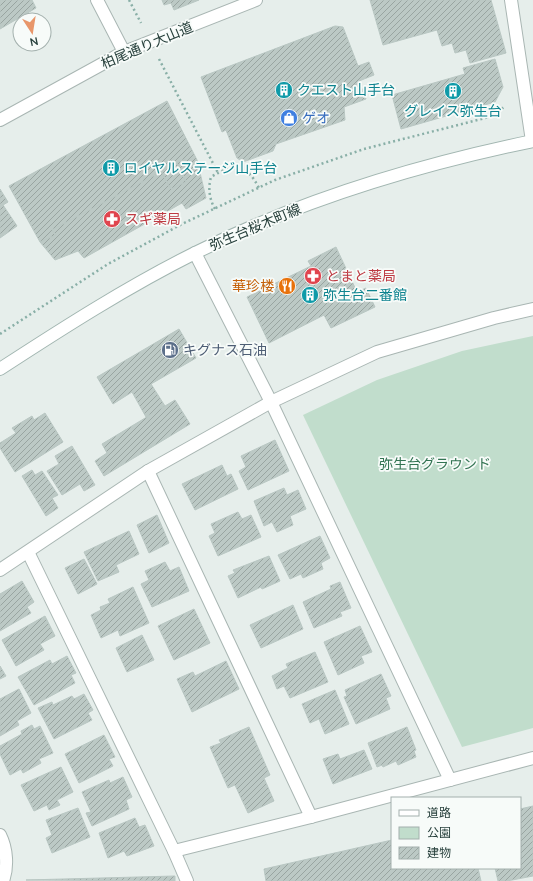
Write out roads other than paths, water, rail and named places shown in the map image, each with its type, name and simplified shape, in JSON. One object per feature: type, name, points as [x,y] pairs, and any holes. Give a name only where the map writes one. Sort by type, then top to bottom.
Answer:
[{"type":"street","points":[[97,0],[124,52]]},
{"type":"street","name":"柏尾通り大山道","points":[[0,120],[124,52],[256,0]]},
{"type":"street","points":[[511,0],[533,141]]},
{"type":"street","name":"弥生台桜木町線","points":[[0,369],[85,313],[195,253],[297,208],[400,174],[533,141]]},
{"type":"street","points":[[195,253],[271,402],[450,780]]},
{"type":"street","points":[[0,570],[148,471],[271,402],[377,352],[494,318],[533,309]]},
{"type":"street","points":[[148,471],[311,817]]},
{"type":"street","points":[[28,552],[174,851],[187,881]]},
{"type":"street","points":[[174,851],[311,817],[533,758]]},
{"type":"street","points":[[0,835],[4,843],[7,870],[3,881]]},
{"type":"place","name":"クエスト山手台","points":[[284,90]]},
{"type":"place","name":"グレイス弥生台","points":[[453,91]]},
{"type":"place","name":"ゲオ","points":[[289,118]]},
{"type":"place","name":"ロイヤルステージ山手台","points":[[111,168]]},
{"type":"place","name":"スギ薬局","points":[[112,219]]},
{"type":"place","name":"とまと薬局","points":[[313,276]]},
{"type":"place","name":"華珍楼","points":[[287,286]]},
{"type":"place","name":"弥生台二番館","points":[[310,295]]},
{"type":"place","name":"キグナス石油","points":[[170,350]]},
{"type":"park label","name":"弥生台グラウンド","points":[[435,464]]}]
